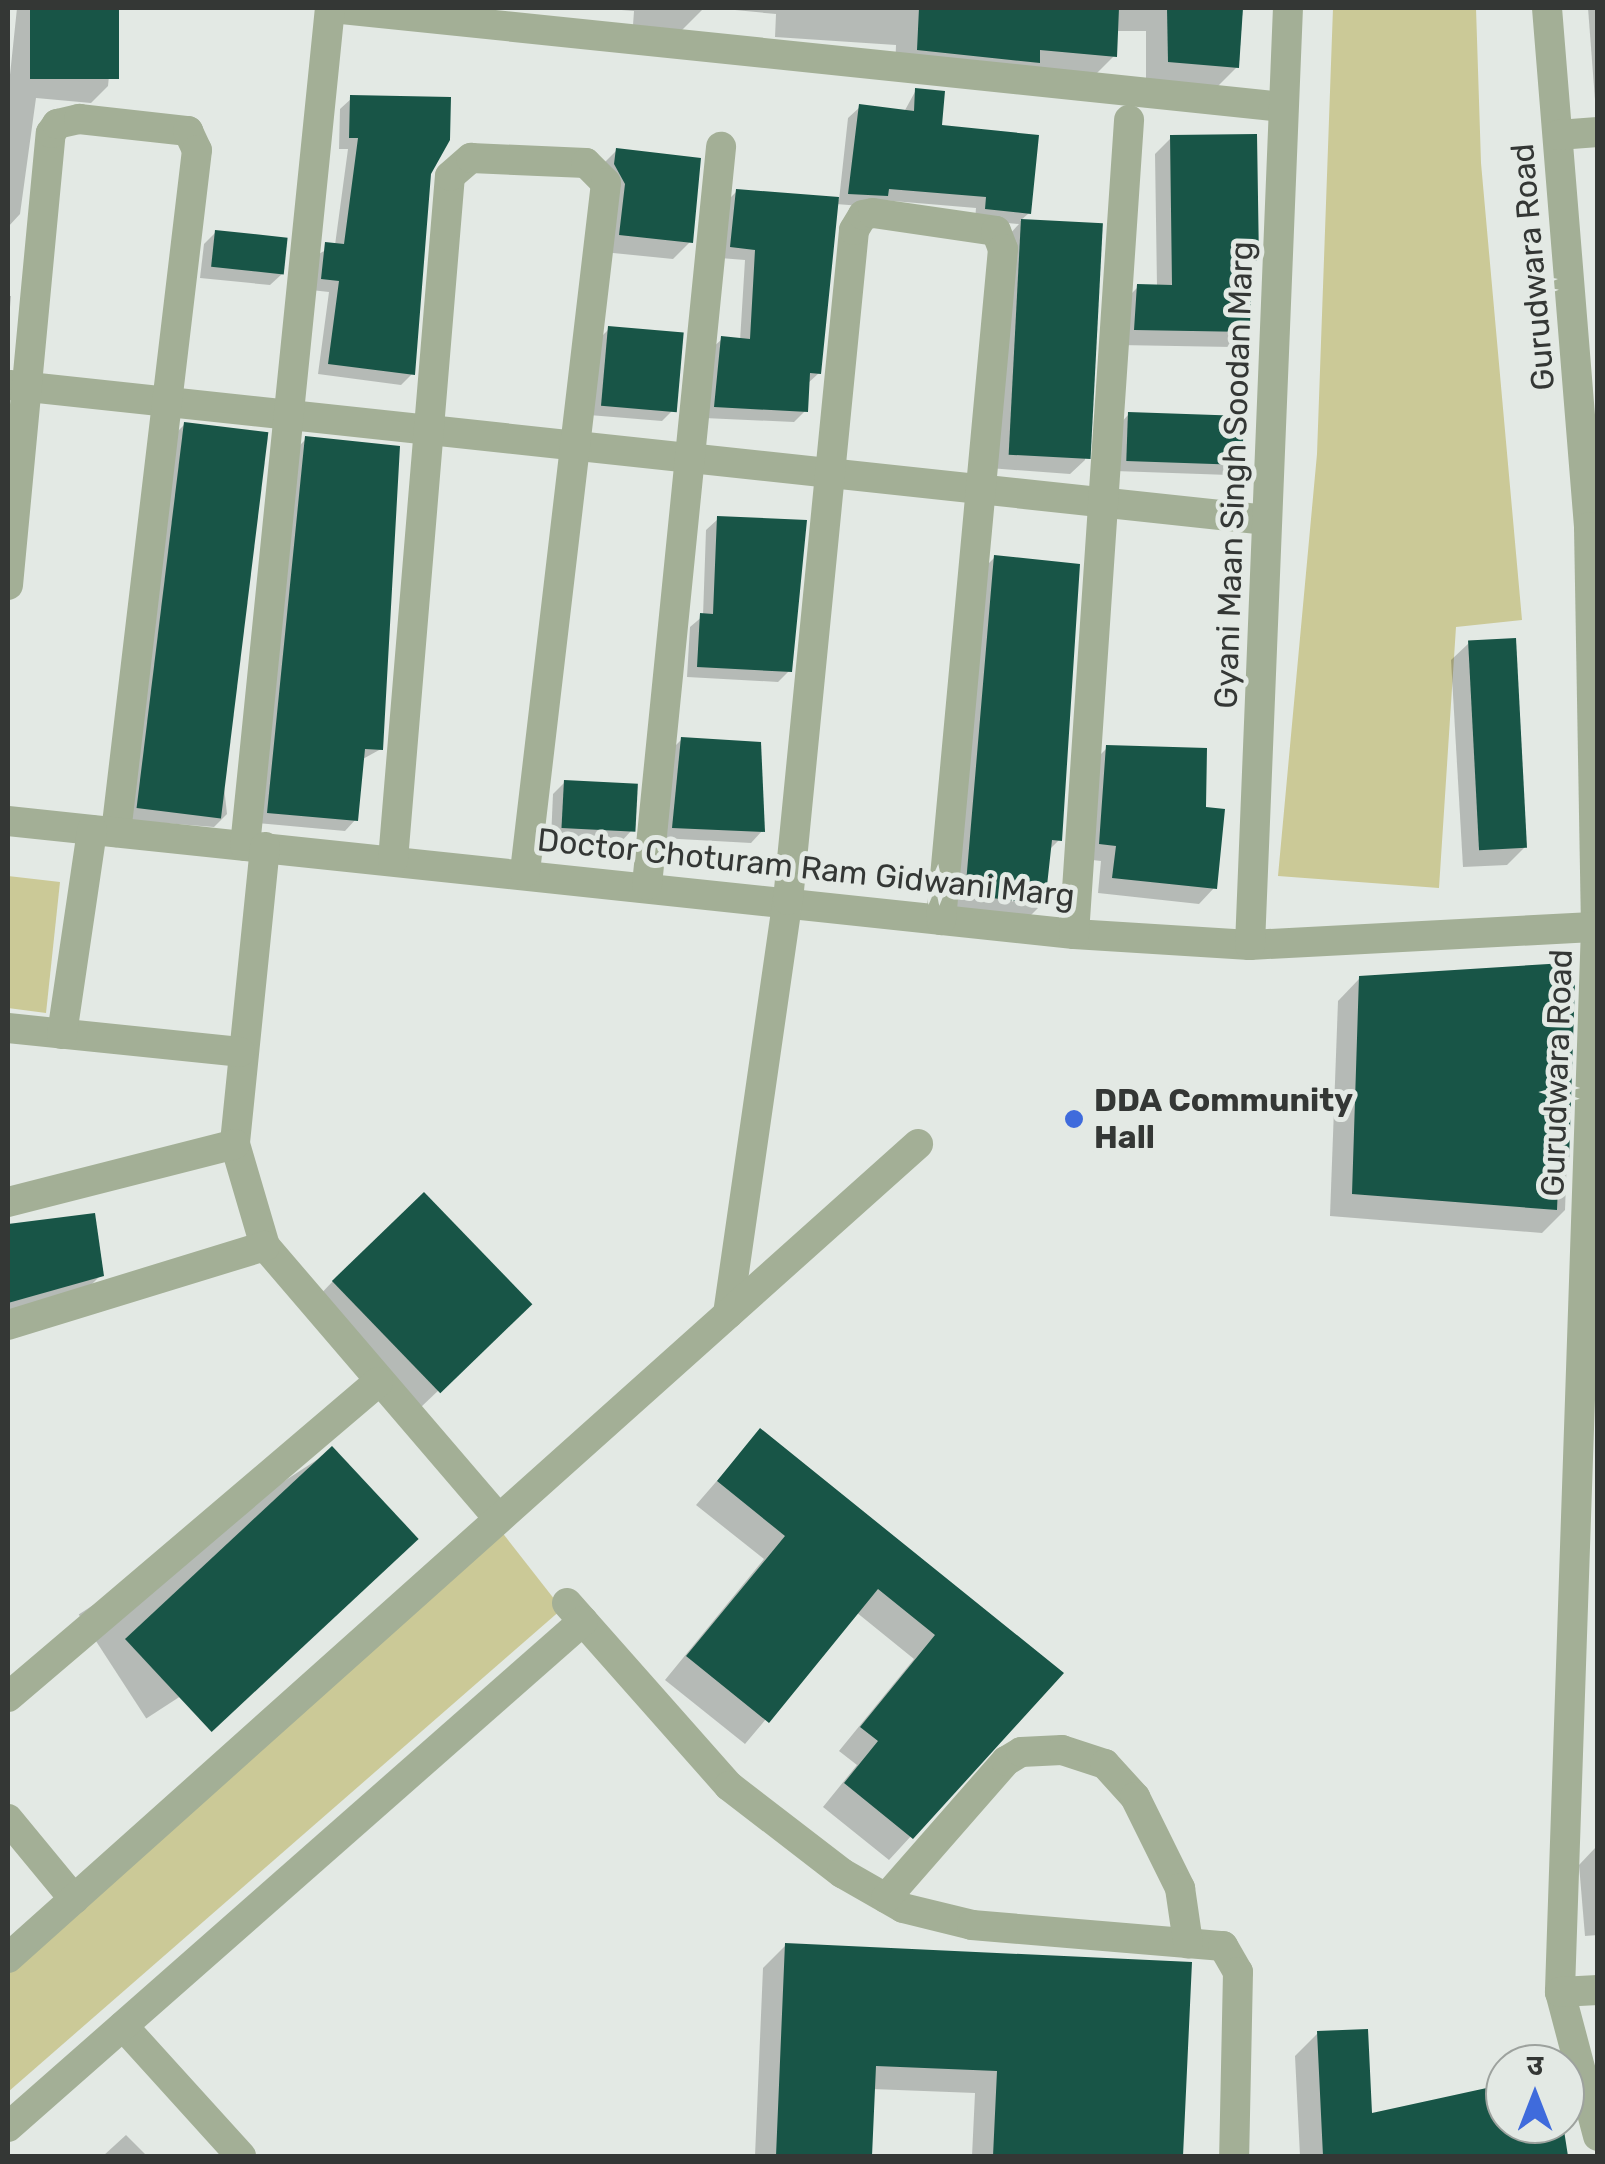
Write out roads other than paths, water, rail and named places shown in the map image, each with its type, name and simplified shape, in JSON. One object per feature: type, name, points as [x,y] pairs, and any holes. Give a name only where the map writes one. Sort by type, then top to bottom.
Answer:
[{"type":"street","points":[[498,1517],[265,1246],[235,1144],[288,415],[331,8],[1284,107]]},
{"type":"street","name":"Gyani Maan Singh Soodan Marg","points":[[1250,946],[1288,8]]},
{"type":"street","name":"Gurudwara Road","points":[[1548,8],[1593,526],[1597,927],[1590,1416],[1560,1992],[1598,2136]]},
{"type":"street","points":[[8,585],[17,386],[51,133],[57,124],[79,119],[176,128],[196,138],[198,150],[168,402],[104,831],[62,1034]]},
{"type":"street","points":[[1074,934],[1129,120]]},
{"type":"street","points":[[1558,135],[1598,132]]},
{"type":"street","points":[[647,885],[721,146]]},
{"type":"street","points":[[393,860],[450,176],[471,158],[586,162],[606,183],[525,872]]},
{"type":"street","points":[[728,1314],[788,900],[854,230],[863,214],[985,228],[1001,239],[941,920]]},
{"type":"street","points":[[17,386],[1267,520]]},
{"type":"street","name":"Doctor Choturam Ram Gidwani Marg","points":[[8,821],[525,872],[1074,934],[1250,946],[1597,927]]},
{"type":"street","points":[[8,1028],[240,1052]]},
{"type":"street","points":[[8,1202],[235,1144]]},
{"type":"street","points":[[8,1958],[918,1144]]},
{"type":"street","points":[[8,1324],[265,1246]]},
{"type":"street","points":[[8,1696],[378,1382]]},
{"type":"street","points":[[8,2126],[123,2026],[574,1612],[729,1786],[886,1898],[972,1925],[1223,1946],[1238,1972],[1234,2156]]},
{"type":"street","points":[[886,1898],[1006,1761],[1022,1752],[1062,1750],[1105,1764],[1135,1797],[1180,1888],[1188,1942]]},
{"type":"street","points":[[8,1819],[74,1899]]},
{"type":"street","points":[[1560,1992],[1598,1990]]},
{"type":"street","points":[[123,2026],[241,2156]]},
{"type":"place","name":"DDA Community Hall","points":[[1074,1119]]}]
